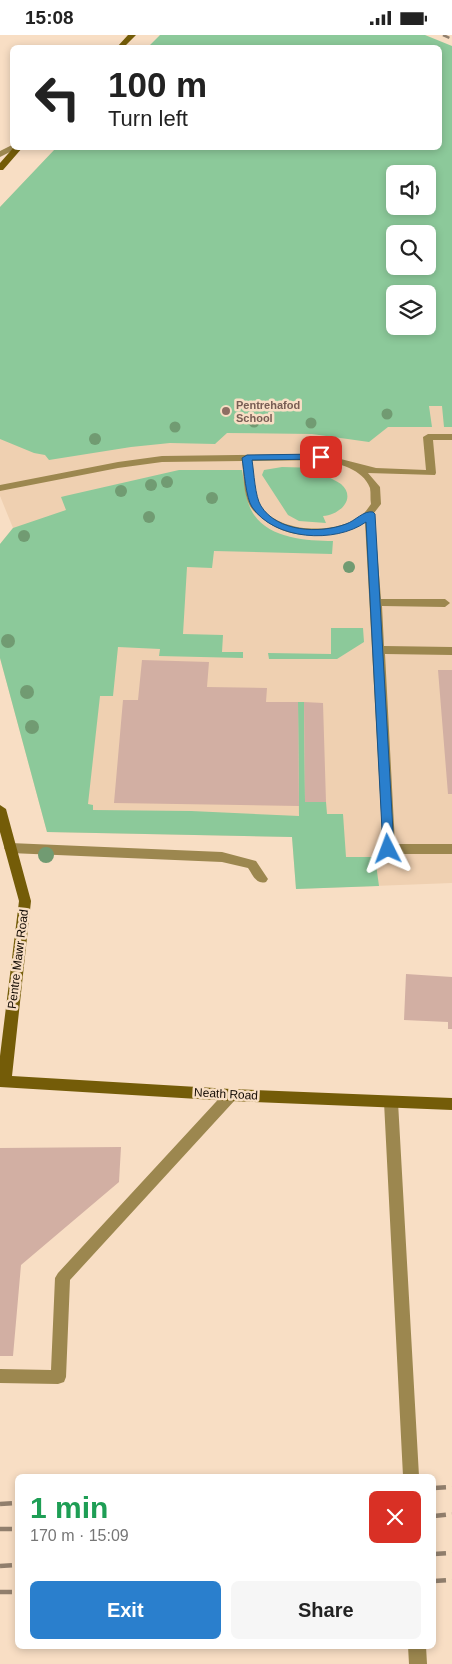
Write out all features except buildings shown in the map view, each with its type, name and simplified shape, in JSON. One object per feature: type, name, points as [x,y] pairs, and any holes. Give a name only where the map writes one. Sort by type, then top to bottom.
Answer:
[{"type":"street","points":[[122,45],[132,35]]},
{"type":"street","points":[[0,168],[15,150]]},
{"type":"street","points":[[0,488],[118,465],[162,459],[321,457],[376,471],[431,473],[428,437],[452,437]]},
{"type":"street","points":[[247,458],[255,505],[265,516],[280,525],[298,531],[319,533],[348,527],[370,514],[377,502],[377,490],[371,478],[359,468]]},
{"type":"street","points":[[370,514],[379,651],[388,849],[452,849]]},
{"type":"street","points":[[375,602],[445,603]]},
{"type":"street","points":[[379,651],[452,651]]},
{"type":"street","name":"Pentre Mawr Road","points":[[0,809],[25,901],[2,1081]]},
{"type":"street","points":[[10,847],[222,857],[252,864],[262,879]]},
{"type":"street","name":"Neath Road","points":[[2,1081],[231,1095],[452,1104]]},
{"type":"street","points":[[0,1377],[58,1377],[63,1278],[231,1095]]},
{"type":"street","points":[[391,1102],[412,1474]]},
{"type":"street","points":[[417,1649],[418,1664]]},
{"type":"shaded area","name":"Pentrehafod School","points":[[452,72],[452,883],[296,889],[292,837],[47,832],[0,658],[0,544],[13,528],[0,496],[0,207],[54,150],[442,150],[442,134]]},
{"type":"green space","points":[[160,35],[425,35],[452,46],[452,427],[444,427],[442,406],[429,406],[432,427],[388,427],[369,442],[312,434],[227,433],[215,444],[170,443],[49,460],[45,455],[34,453],[0,439],[0,207],[54,150],[442,150],[442,45],[150,45]]},
{"type":"green space","points":[[282,467],[320,468],[332,471],[327,476],[346,489],[347,500],[335,513],[323,516],[326,523],[299,521],[288,515],[262,475],[264,470]]},
{"type":"green space","points":[[179,470],[242,470],[249,505],[263,525],[273,531],[297,538],[333,541],[332,554],[214,551],[212,568],[187,567],[183,634],[223,635],[222,652],[243,652],[243,658],[159,656],[160,649],[118,647],[113,696],[100,696],[88,804],[93,805],[93,810],[191,811],[299,816],[298,702],[304,702],[305,801],[326,802],[327,814],[343,814],[346,857],[375,857],[379,886],[296,889],[292,837],[47,832],[0,658],[0,544],[13,528],[66,510],[61,497]]},
{"type":"green space","points":[[331,628],[363,628],[364,642],[337,659],[269,659],[268,653],[331,654]]},
{"type":"railway","points":[[443,35],[452,39]]},
{"type":"railway","points":[[436,1488],[452,1487]]},
{"type":"railway","points":[[0,1504],[15,1503]]},
{"type":"railway","points":[[436,1516],[452,1514]]},
{"type":"railway","points":[[0,1529],[15,1529]]},
{"type":"railway","points":[[436,1554],[452,1553]]},
{"type":"railway","points":[[0,1566],[15,1565]]},
{"type":"railway","points":[[436,1581],[452,1580]]},
{"type":"railway","points":[[0,1592],[15,1592]]},
{"type":"place","name":"Pentrehafod School","points":[[226,411]]},
{"type":"route","points":[[321,457],[247,458],[252,493],[255,505],[265,516],[280,525],[298,531],[319,533],[340,530],[357,523],[370,514],[379,651],[388,849]]}]
